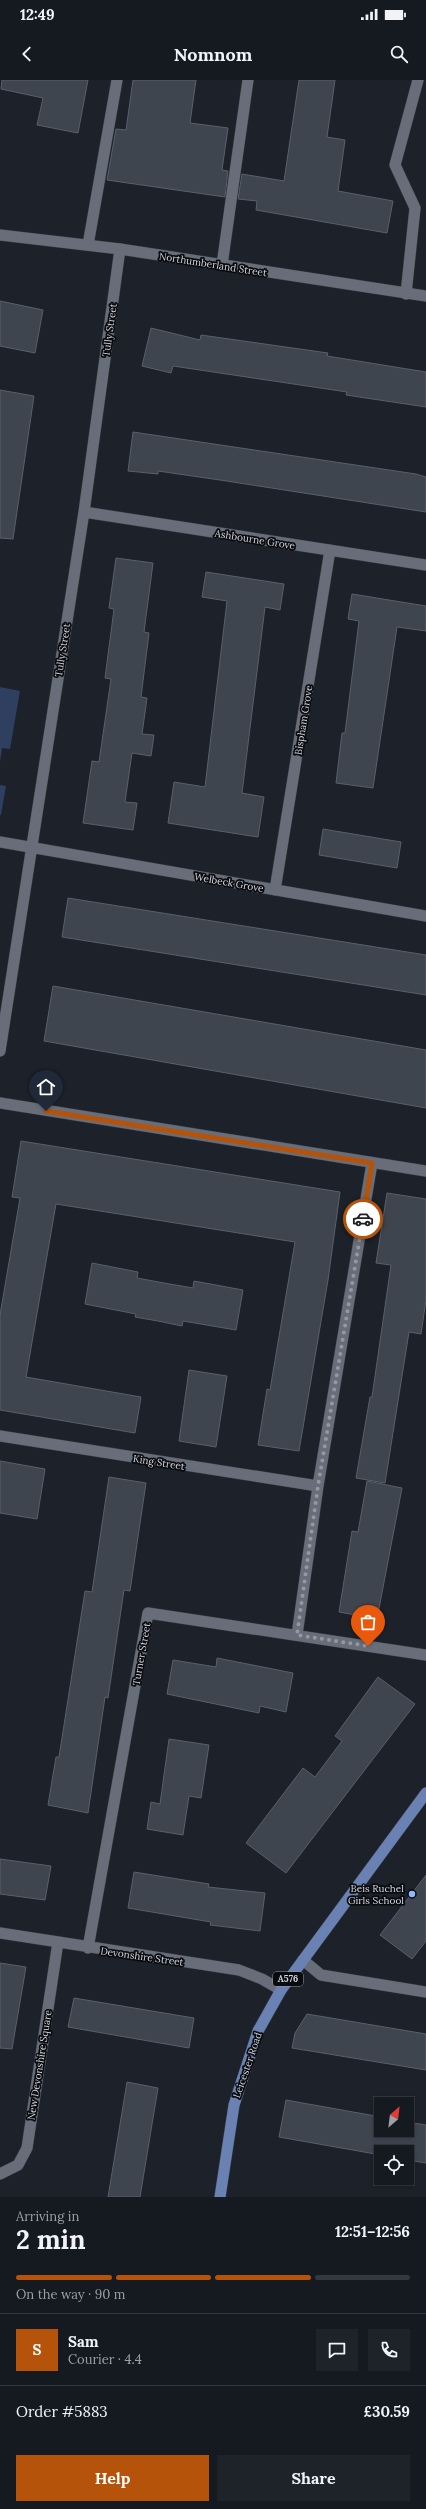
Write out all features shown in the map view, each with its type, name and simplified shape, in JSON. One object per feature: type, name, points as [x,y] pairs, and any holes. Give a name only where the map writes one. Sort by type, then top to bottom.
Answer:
[{"type":"main road","name":"Leicester Road","points":[[220,2197],[234,2105],[258,2031],[281,1990],[426,1793]]},
{"type":"street","points":[[88,245],[117,80]]},
{"type":"street","points":[[222,265],[248,80]]},
{"type":"street","points":[[406,294],[414,208],[395,165],[418,80]]},
{"type":"street","name":"Northumberland Street","points":[[0,235],[120,249],[426,296]]},
{"type":"street","name":"Tully Street","points":[[0,1051],[84,512],[120,249]]},
{"type":"street","name":"Ashbourne Grove","points":[[84,512],[426,565]]},
{"type":"street","name":"Bispham Grove","points":[[275,890],[330,550]]},
{"type":"street","name":"Welbeck Grove","points":[[0,842],[426,916]]},
{"type":"street","points":[[0,1103],[426,1171]]},
{"type":"street","points":[[297,1635],[318,1486],[372,1163]]},
{"type":"street","name":"King Street","points":[[0,1436],[318,1486]]},
{"type":"street","name":"Turner Street","points":[[88,1948],[148,1613],[426,1655]]},
{"type":"street","name":"Devonshire Street","points":[[0,1933],[88,1948],[239,1970],[262,1979],[281,1990]]},
{"type":"street","name":"New Devonshire Square","points":[[0,2174],[18,2165],[27,2148],[58,1942]]},
{"type":"street","points":[[303,1960],[321,1975],[426,1992]]},
{"type":"shaded area","points":[[0,687],[20,691],[10,749],[2,748],[0,762]]},
{"type":"shaded area","points":[[0,785],[6,786],[1,815],[0,815]]},
{"type":"building","points":[[2,80],[88,80],[78,133],[37,125],[43,98],[1,89]]},
{"type":"building","points":[[133,80],[196,80],[190,123],[228,128],[222,170],[228,171],[225,197],[107,180],[116,129],[126,130]]},
{"type":"building","points":[[299,80],[335,80],[327,137],[345,140],[338,191],[393,201],[387,233],[256,210],[257,201],[238,199],[242,174],[284,181]]},
{"type":"building","points":[[0,301],[43,310],[35,353],[0,346]]},
{"type":"building","points":[[151,328],[200,340],[201,335],[328,353],[327,356],[426,372],[426,407],[346,395],[347,392],[173,366],[171,373],[142,366]]},
{"type":"building","points":[[0,390],[34,396],[13,539],[0,538]]},
{"type":"building","points":[[133,432],[416,474],[426,477],[426,512],[158,471],[158,474],[128,471]]},
{"type":"building","points":[[116,558],[153,563],[144,632],[149,633],[141,697],[147,698],[142,734],[154,735],[151,756],[132,753],[125,802],[137,803],[133,830],[83,823],[92,761],[99,762],[111,679],[105,678],[114,609],[109,608]]},
{"type":"building","points":[[206,572],[284,584],[280,610],[265,607],[242,793],[264,797],[258,837],[168,823],[174,782],[205,787],[227,601],[202,597]]},
{"type":"building","points":[[352,594],[426,606],[426,631],[397,627],[373,788],[336,783],[342,733],[345,733],[359,621],[348,619]]},
{"type":"building","points":[[323,829],[401,842],[397,868],[319,855]]},
{"type":"building","points":[[68,898],[426,955],[426,995],[62,937]]},
{"type":"building","points":[[53,986],[426,1050],[426,1108],[44,1041]]},
{"type":"building","points":[[21,1141],[340,1192],[328,1280],[299,1451],[258,1445],[267,1389],[270,1390],[295,1242],[56,1204],[26,1377],[141,1397],[135,1433],[0,1410],[0,1315],[20,1198],[12,1197]]},
{"type":"building","points":[[387,1193],[426,1199],[426,1300],[421,1334],[409,1332],[385,1483],[356,1478],[370,1397],[372,1397],[391,1265],[376,1263]]},
{"type":"building","points":[[92,1263],[138,1272],[137,1278],[164,1283],[193,1288],[194,1281],[243,1290],[236,1330],[183,1321],[182,1326],[135,1317],[136,1314],[85,1304]]},
{"type":"building","points":[[189,1370],[227,1376],[216,1447],[179,1441]]},
{"type":"building","points":[[0,1461],[45,1469],[37,1519],[0,1513]]},
{"type":"building","points":[[109,1477],[146,1483],[130,1591],[124,1590],[108,1698],[105,1697],[88,1813],[48,1805],[56,1757],[59,1757],[85,1591],[92,1592]]},
{"type":"building","points":[[367,1481],[402,1488],[377,1619],[339,1612],[352,1531],[358,1532]]},
{"type":"building","points":[[217,1658],[293,1673],[286,1712],[260,1706],[259,1713],[167,1694],[173,1660],[216,1667]]},
{"type":"building","points":[[378,1677],[415,1704],[286,1873],[246,1843],[303,1768],[315,1777],[342,1741],[335,1736]]},
{"type":"building","points":[[169,1739],[209,1745],[201,1798],[189,1796],[183,1835],[147,1829],[151,1802],[160,1804]]},
{"type":"building","points":[[0,1859],[51,1866],[45,1900],[0,1894]]},
{"type":"building","points":[[134,1872],[209,1884],[208,1887],[265,1893],[260,1931],[210,1925],[211,1922],[128,1908]]},
{"type":"building","points":[[426,1875],[426,1941],[412,1959],[380,1935]]},
{"type":"building","points":[[0,1963],[26,1967],[12,2049],[0,2048]]},
{"type":"building","points":[[74,1998],[194,2018],[189,2048],[68,2027]]},
{"type":"building","points":[[307,2014],[426,2034],[426,2070],[292,2048],[295,2033]]},
{"type":"building","points":[[127,2082],[158,2088],[140,2197],[108,2197]]},
{"type":"building","points":[[286,2100],[374,2116],[374,2137],[414,2137],[414,2123],[426,2125],[426,2163],[414,2161],[414,2145],[374,2145],[374,2154],[279,2137]]},
{"type":"way so far","points":[[363,1219],[318,1486],[297,1635],[368,1646]]},
{"type":"place","name":"Beis Ruchel Girls School","points":[[412,1894]]},
{"type":"route","points":[[46,1111],[372,1163],[363,1219]]}]
